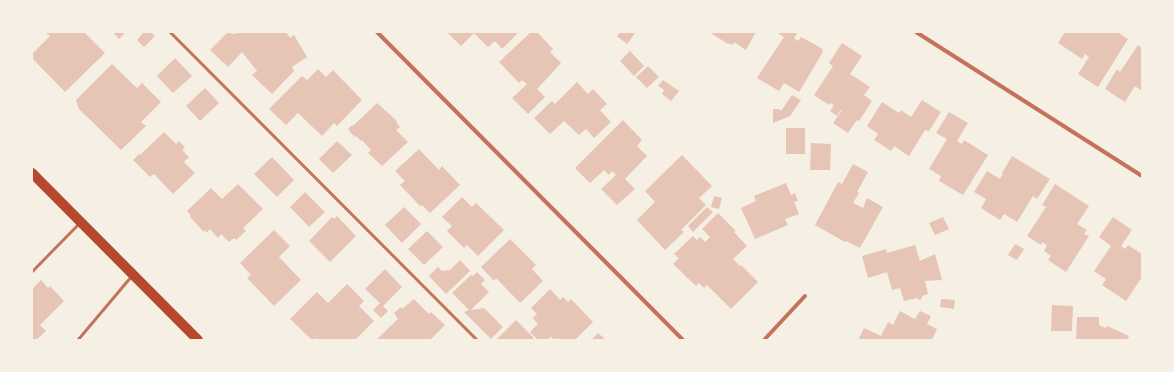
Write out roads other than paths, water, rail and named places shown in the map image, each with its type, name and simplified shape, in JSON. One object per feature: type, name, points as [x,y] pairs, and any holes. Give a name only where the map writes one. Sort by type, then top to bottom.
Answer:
[{"type":"main road","points":[[32,173],[50,193],[81,222],[198,340]]},
{"type":"street","points":[[377,32],[682,340]]},
{"type":"street","points":[[916,32],[1142,176]]},
{"type":"street","points":[[764,340],[805,296]]},
{"type":"lane","points":[[170,32],[476,340]]},
{"type":"lane","points":[[32,272],[81,222]]},
{"type":"lane","points":[[78,340],[133,274]]}]
